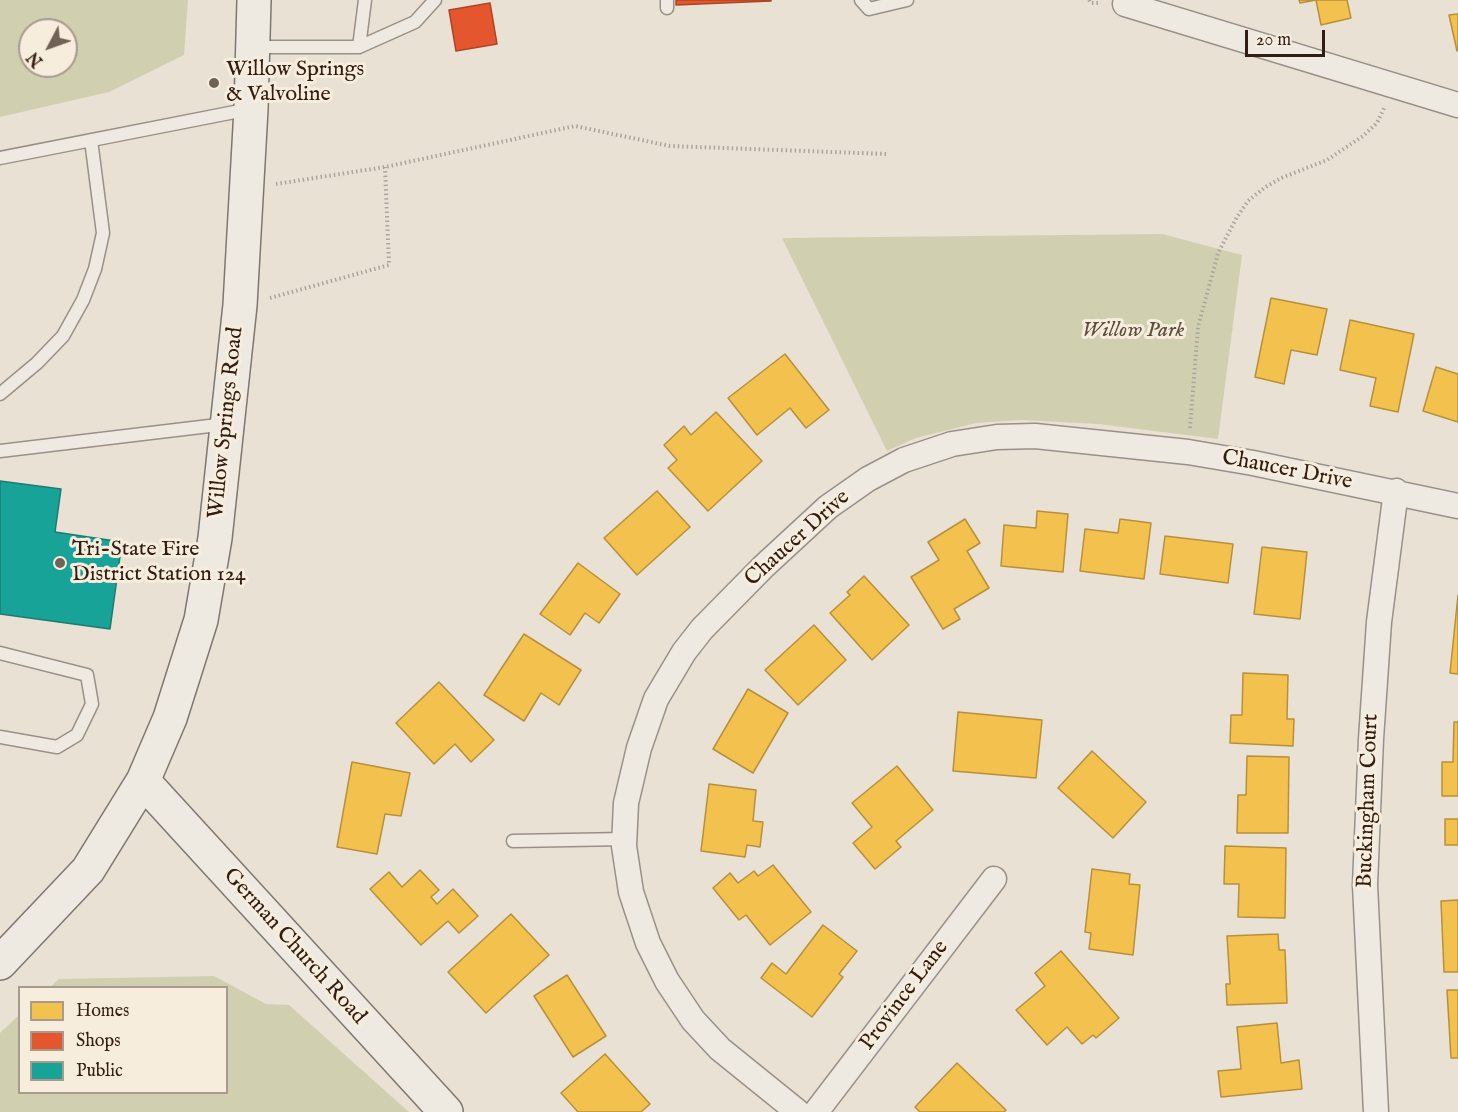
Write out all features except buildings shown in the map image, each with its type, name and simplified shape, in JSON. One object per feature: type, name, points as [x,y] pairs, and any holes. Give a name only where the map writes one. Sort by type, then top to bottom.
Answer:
[{"type":"main road","name":"Willow Springs Road","points":[[0,963],[88,870],[143,781],[170,718],[201,620],[215,538],[240,305],[251,109],[254,0]]},
{"type":"main road","name":"German Church Road","points":[[143,781],[446,1112]]},
{"type":"street","points":[[1125,4],[1458,105]]},
{"type":"street","name":"Chaucer Drive","points":[[798,1112],[720,1049],[693,1020],[667,981],[648,943],[631,891],[625,838],[626,803],[639,748],[656,699],[684,652],[702,629],[763,567],[828,507],[868,479],[904,460],[933,450],[997,436],[1035,436],[1188,452],[1396,491],[1458,506]]},
{"type":"street","name":"Buckingham Court","points":[[1376,1112],[1365,885],[1379,622],[1396,491]]},
{"type":"street","name":"Province Lane","points":[[816,1112],[994,879]]},
{"type":"lane","points":[[359,47],[365,0]]},
{"type":"lane","points":[[251,47],[359,47],[415,22],[435,0]]},
{"type":"lane","points":[[861,0],[869,9],[907,0]]},
{"type":"lane","points":[[0,158],[251,109]]},
{"type":"lane","points":[[0,394],[37,363],[63,336],[83,300],[91,279],[102,233],[91,140]]},
{"type":"lane","points":[[0,451],[227,424]]},
{"type":"lane","points":[[0,653],[87,675],[92,704],[77,735],[57,747],[0,737]]},
{"type":"lane","points":[[513,841],[625,838]]},
{"type":"path","points":[[1188,452],[1198,327],[1218,253],[1237,217],[1248,201],[1264,188],[1281,178],[1327,160],[1363,136],[1384,111],[1390,84]]},
{"type":"path","points":[[247,193],[291,180],[385,167],[575,126],[670,146],[887,154]]},
{"type":"path","points":[[240,305],[389,265],[385,167]]},
{"type":"green space","points":[[0,0],[188,0],[184,55],[109,92],[0,117]]},
{"type":"green space","name":"Willow Park","points":[[1162,234],[1242,255],[1218,439],[1098,424],[1021,420],[976,423],[916,438],[887,451],[782,238]]},
{"type":"green space","points":[[214,976],[266,1004],[289,1005],[409,1112],[0,1112],[0,1033],[18,1016],[18,1094],[228,1094],[228,986],[51,986],[59,979]]},
{"type":"place","name":"Willow Springs & Valvoline","points":[[214,83]]},
{"type":"place","name":"Tri-State Fire District Station 124","points":[[60,563]]}]
